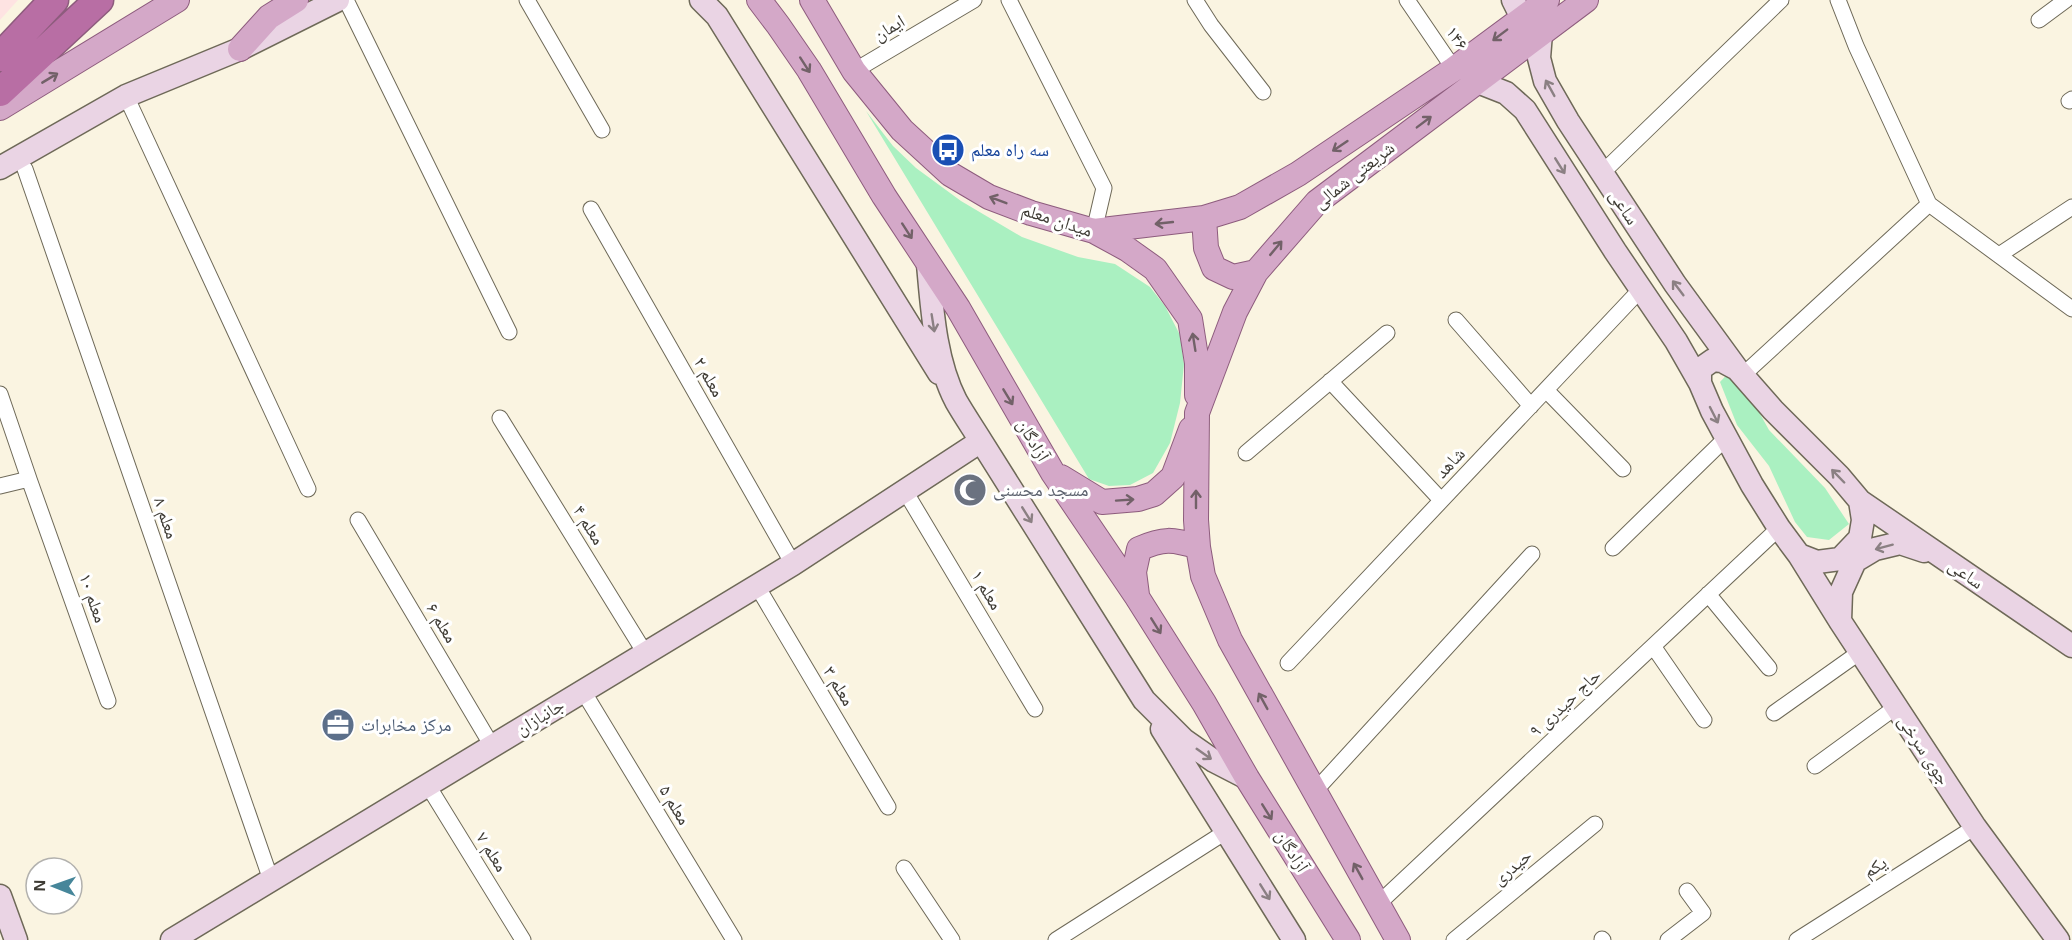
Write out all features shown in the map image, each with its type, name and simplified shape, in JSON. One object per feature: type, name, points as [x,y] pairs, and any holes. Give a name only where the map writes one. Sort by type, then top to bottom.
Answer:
[{"type":"highway","points":[[0,57],[54,0]]},
{"type":"highway","points":[[0,92],[99,0]]},
{"type":"main road","points":[[0,108],[177,0]]},
{"type":"main road","points":[[240,49],[269,17],[296,0]]},
{"type":"main road","name":"آزادگان","points":[[759,0],[809,70],[884,196],[958,308],[1053,473],[1137,597],[1204,704],[1246,778],[1348,940]]},
{"type":"main road","points":[[766,0],[778,25]]},
{"type":"main road","points":[[812,0],[854,71]]},
{"type":"main road","name":"شریعتی شمالی","points":[[1094,231],[1204,218],[1240,207],[1298,174],[1454,69],[1547,0]]},
{"type":"main road","name":"شریعتی شمالی","points":[[1197,413],[1235,312],[1256,272],[1317,202],[1478,81],[1526,17],[1587,0]]},
{"type":"main road","name":"میدان معلم","points":[[854,71],[902,130],[950,174],[989,197],[1031,213],[1094,231],[1127,249],[1155,269],[1190,319],[1197,363],[1197,413],[1173,477],[1154,494],[1137,499],[1102,502],[1053,473]]},
{"type":"main road","points":[[1204,218],[1206,248],[1214,268],[1233,277],[1256,272]]},
{"type":"main road","points":[[1197,413],[1196,520],[1203,576],[1230,640],[1389,928]]},
{"type":"main road","points":[[1137,597],[1134,572],[1139,549],[1156,542],[1175,540],[1198,548]]},
{"type":"main road","points":[[1291,850],[1311,865],[1361,940]]},
{"type":"street","points":[[0,168],[126,96],[240,49],[338,0]]},
{"type":"street","points":[[346,0],[509,332]]},
{"type":"street","points":[[527,0],[602,130]]},
{"type":"street","points":[[701,0],[717,16],[1294,940]]},
{"type":"street","name":"ایمان","points":[[854,71],[974,0]]},
{"type":"street","points":[[1009,0],[1104,188],[1094,231]]},
{"type":"street","points":[[1195,0],[1211,25],[1263,92]]},
{"type":"street","name":"۱۴۶","points":[[1407,0],[1454,69]]},
{"type":"street","points":[[1602,173],[1781,0]]},
{"type":"street","points":[[1839,0],[1856,45],[1929,204],[2072,309]]},
{"type":"street","points":[[2039,20],[2067,0]]},
{"type":"street","name":"ساعی","points":[[1526,17],[1545,81],[1568,121],[1675,284],[1740,372],[1860,501],[2072,646]]},
{"type":"street","name":"ساعی","points":[[1478,81],[1506,93],[1525,110],[1603,232],[1677,341],[1726,438]]},
{"type":"street","points":[[126,96],[308,489]]},
{"type":"street","points":[[1543,138],[1568,121]]},
{"type":"street","name":"معلم ۸","points":[[25,169],[271,880]]},
{"type":"street","points":[[1700,383],[1700,372],[1713,360],[1722,361],[1740,372],[1929,204]]},
{"type":"street","points":[[1999,255],[2072,207]]},
{"type":"street","name":"معلم ۲","points":[[591,209],[793,564]]},
{"type":"street","points":[[928,264],[933,323],[955,399]]},
{"type":"street","name":"شاهد","points":[[1288,663],[1641,289]]},
{"type":"street","points":[[1456,320],[1530,406]]},
{"type":"street","points":[[1677,341],[1686,341],[1694,337],[1703,320]]},
{"type":"street","points":[[1246,453],[1387,333]]},
{"type":"street","points":[[1330,381],[1441,500]]},
{"type":"street","points":[[1546,390],[1623,469]]},
{"type":"street","name":"معلم ۱۰","points":[[0,393],[108,701]]},
{"type":"street","name":"معلم ۴","points":[[500,418],[645,653]]},
{"type":"street","points":[[1613,548],[1726,438]]},
{"type":"street","name":"جوی سرخی","points":[[1726,438],[1779,528],[1800,555],[1840,621],[1975,827],[2058,940]]},
{"type":"street","name":"جانبازان","points":[[172,940],[793,564],[981,441]]},
{"type":"street","points":[[0,486],[29,479]]},
{"type":"street","name":"معلم ۱","points":[[905,491],[1035,709]]},
{"type":"street","points":[[1800,555],[1817,562],[1840,559],[1860,538],[1863,520],[1860,501]]},
{"type":"street","name":"معلم ۶","points":[[358,520],[492,746]]},
{"type":"street","name":"حاج حیدری ۹","points":[[1389,928],[1653,646],[1779,528]]},
{"type":"street","points":[[1840,621],[1841,592],[1855,561],[1875,549],[1900,543],[1940,555]]},
{"type":"street","points":[[1315,791],[1532,554]]},
{"type":"street","name":"معلم ۳","points":[[757,586],[888,807]]},
{"type":"street","points":[[1708,594],[1769,668]]},
{"type":"street","points":[[1653,646],[1704,720]]},
{"type":"street","points":[[1774,713],[1860,652]]},
{"type":"street","name":"معلم ۵","points":[[583,691],[734,940]]},
{"type":"street","points":[[1144,700],[1184,740],[1214,761],[1246,778]]},
{"type":"street","points":[[1815,766],[1896,707]]},
{"type":"street","name":"معلم ۷","points":[[427,784],[523,940]]},
{"type":"street","name":"حیدری","points":[[1454,940],[1595,824]]},
{"type":"street","name":"یکم","points":[[1797,940],[1975,827]]},
{"type":"street","points":[[1056,940],[1227,831]]},
{"type":"street","points":[[904,868],[952,940]]},
{"type":"street","points":[[1668,940],[1703,913],[1687,891]]},
{"type":"street","points":[[0,896],[16,940]]},
{"type":"shaded area","points":[[0,0],[18,0],[0,20]]},
{"type":"green space","points":[[866,111],[893,146],[916,168],[961,201],[1022,237],[1078,257],[1115,264],[1150,287],[1165,306],[1180,335],[1184,364],[1180,403],[1170,443],[1153,473],[1130,485],[1109,486],[1089,479]]},
{"type":"green space","points":[[1734,367],[1769,430],[1825,488],[1849,524],[1829,540],[1807,537],[1795,522],[1769,466],[1737,425],[1720,382]]},
{"type":"place","name":"سه راه معلم","points":[[948,150]]},
{"type":"place","name":"مسجد محسنی","points":[[970,490]]},
{"type":"place","name":"مرکز مخابرات","points":[[338,725]]}]
